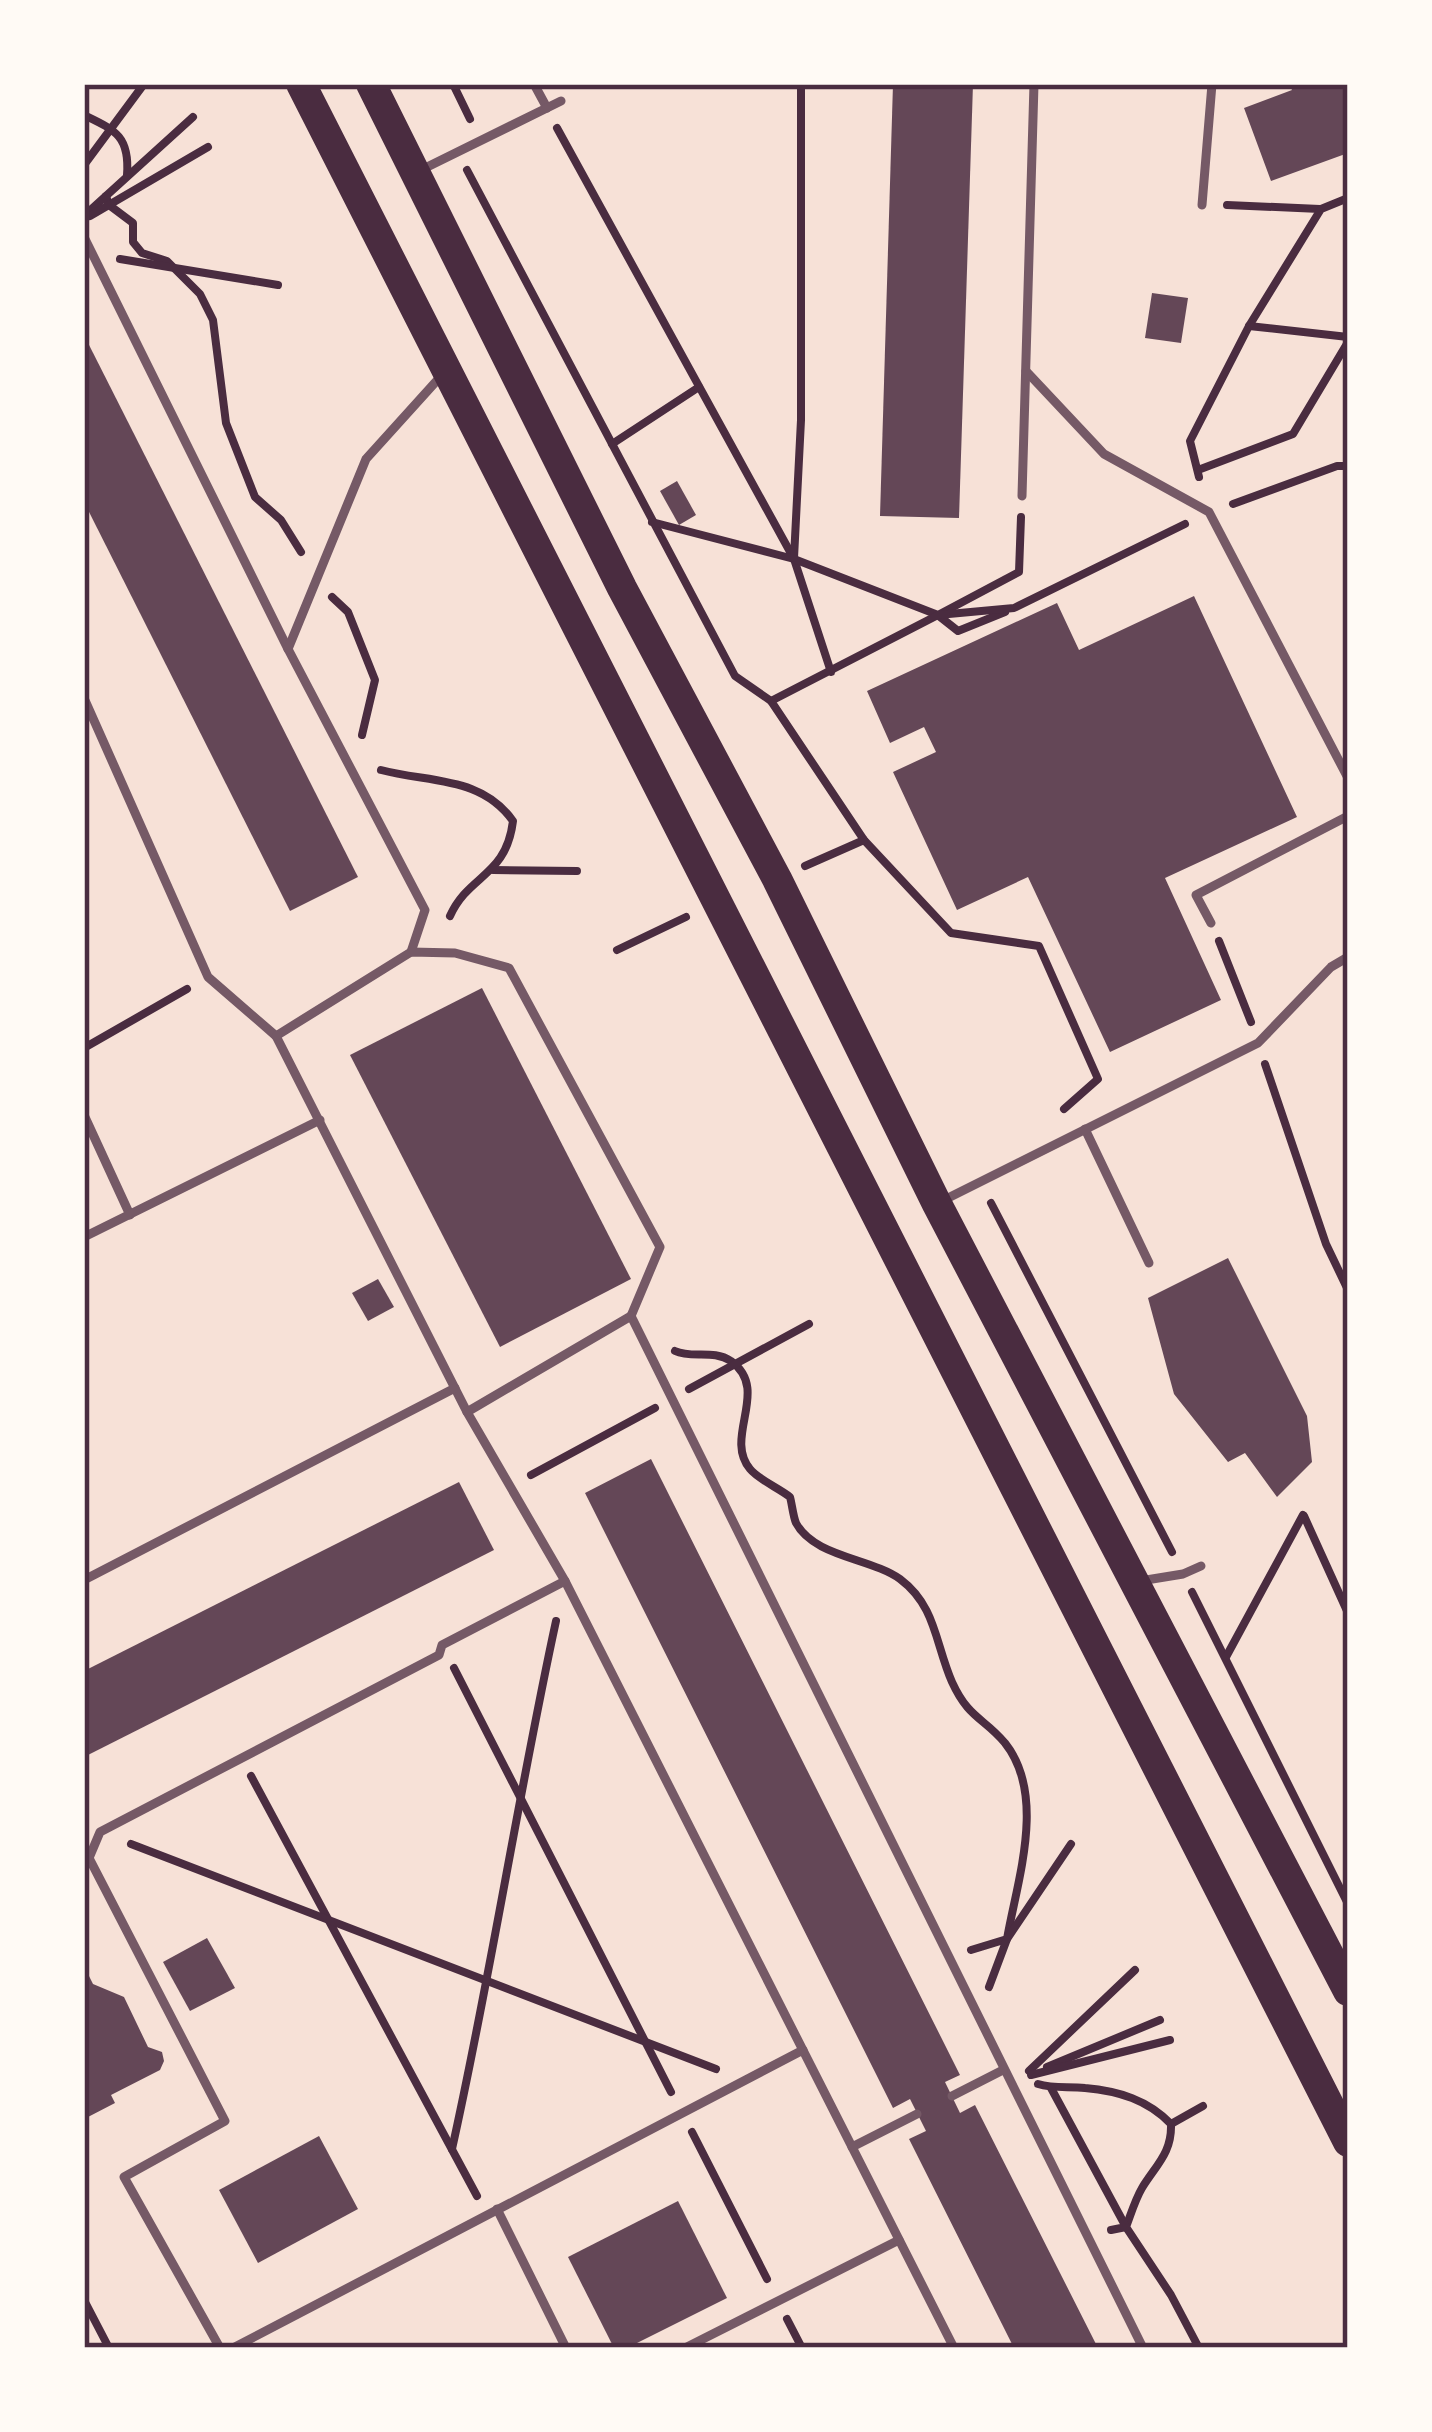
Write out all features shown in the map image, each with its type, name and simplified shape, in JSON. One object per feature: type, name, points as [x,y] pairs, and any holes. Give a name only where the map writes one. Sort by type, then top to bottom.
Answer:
[{"type":"main road","points":[[302,84],[1348,2142]]},
{"type":"main road","points":[[371,84],[622,589],[777,879],[937,1204],[1348,1991]]},
{"type":"lane","points":[[534,84],[547,108]]},
{"type":"lane","points":[[1022,496],[1034,84]]},
{"type":"lane","points":[[1202,205],[1211,84]]},
{"type":"lane","points":[[417,172],[561,101]]},
{"type":"lane","points":[[84,237],[288,650],[424,910],[411,952]]},
{"type":"lane","points":[[1026,371],[1104,454],[1209,512],[1348,778]]},
{"type":"lane","points":[[288,650],[366,459],[445,372]]},
{"type":"lane","points":[[84,698],[208,977],[276,1036],[467,1412],[565,1581],[954,2348]]},
{"type":"lane","points":[[1210,923],[1196,895],[1348,816]]},
{"type":"lane","points":[[276,1036],[411,952],[455,953],[509,968],[660,1247],[631,1316],[467,1412]]},
{"type":"lane","points":[[937,1204],[1258,1043],[1331,967],[1348,957]]},
{"type":"lane","points":[[84,1115],[130,1215]]},
{"type":"lane","points":[[84,1237],[320,1120]]},
{"type":"lane","points":[[1085,1129],[1149,1263]]},
{"type":"lane","points":[[631,1316],[1143,2348]]},
{"type":"lane","points":[[84,1580],[455,1388]]},
{"type":"lane","points":[[1135,1582],[1201,1566]]},
{"type":"lane","points":[[220,2348],[124,2177],[225,2121],[89,1858],[100,1832],[439,1655],[442,1645],[565,1581]]},
{"type":"lane","points":[[233,2348],[803,2050]]},
{"type":"lane","points":[[952,2096],[1003,2070]]},
{"type":"lane","points":[[852,2147],[917,2114]]},
{"type":"lane","points":[[492,2212],[566,2348]]},
{"type":"lane","points":[[685,2348],[899,2240]]},
{"type":"path","points":[[84,165],[144,84]]},
{"type":"path","points":[[453,84],[481,141]]},
{"type":"path","points":[[794,560],[801,420],[801,84]]},
{"type":"path","points":[[547,108],[794,560],[831,672]]},
{"type":"path","points":[[84,115],[120,135],[127,176]]},
{"type":"path","points":[[108,201],[127,176],[193,117]]},
{"type":"path","points":[[84,218],[208,147]]},
{"type":"path","points":[[458,153],[734,676],[771,701],[864,840],[951,933],[1039,946],[1099,1079],[1048,1123]]},
{"type":"path","points":[[1202,205],[1321,209],[1348,198]]},
{"type":"path","points":[[108,201],[133,223],[134,242],[142,253],[167,261],[200,293],[213,320],[226,423],[255,497],[281,520],[317,579]]},
{"type":"path","points":[[1209,512],[1190,441],[1249,326],[1321,209]]},
{"type":"path","points":[[92,255],[278,285]]},
{"type":"path","points":[[1198,470],[1293,434],[1348,339],[1249,326]]},
{"type":"path","points":[[612,444],[700,387]]},
{"type":"path","points":[[651,521],[794,560],[938,615],[958,631],[1015,608],[1209,512],[1346,469]]},
{"type":"path","points":[[771,701],[1019,572],[1022,496]]},
{"type":"path","points":[[314,602],[332,596],[348,612],[375,680],[369,718],[354,754]]},
{"type":"path","points":[[938,615],[1015,608]]},
{"type":"path","points":[[368,762],[416,778],[458,782],[500,802],[513,821],[510,845],[450,912],[455,953]]},
{"type":"path","points":[[492,870],[577,871]]},
{"type":"path","points":[[1210,923],[1235,976],[1326,1244],[1348,1290]]},
{"type":"path","points":[[84,1048],[208,977]]},
{"type":"path","points":[[980,1181],[1348,1904]]},
{"type":"path","points":[[667,1346],[681,1355],[712,1354],[734,1363],[747,1384],[749,1409],[741,1432],[741,1453],[752,1471],[790,1497],[796,1524],[817,1544],[895,1575],[920,1595],[933,1618],[957,1692],[971,1715],[1007,1746],[1019,1772],[1027,1827],[1007,1939],[993,1984]]},
{"type":"path","points":[[1226,1659],[1303,1515],[1348,1613]]},
{"type":"path","points":[[452,2149],[490,1981],[519,1794],[565,1581]]},
{"type":"path","points":[[442,1645],[802,2348]]},
{"type":"path","points":[[242,1759],[452,2149],[492,2212]]},
{"type":"path","points":[[100,1832],[746,2080]]},
{"type":"path","points":[[1007,1939],[1071,1844]]},
{"type":"path","points":[[1135,1970],[1024,2076],[1160,2020]]},
{"type":"path","points":[[1126,2227],[1138,2196],[1172,2141],[1171,2124],[1144,2101],[1086,2088],[1051,2088],[1024,2077],[1170,2040]]},
{"type":"path","points":[[1051,2088],[1199,2348]]},
{"type":"path","points":[[1171,2124],[1203,2106]]},
{"type":"path","points":[[84,2300],[109,2348]]},
{"type":"building","points":[[893,84],[973,84],[959,518],[880,516]]},
{"type":"building","points":[[1289,84],[1348,84],[1348,153],[1271,181],[1244,108],[1292,90]]},
{"type":"building","points":[[1152,293],[1188,298],[1181,343],[1145,338]]},
{"type":"building","points":[[84,335],[358,877],[290,911],[84,502]]},
{"type":"building","points":[[677,481],[696,515],[679,525],[660,491]]},
{"type":"building","points":[[1194,596],[1297,817],[1165,878],[1221,1000],[1110,1052],[1028,877],[957,910],[893,772],[936,752],[924,727],[890,743],[867,691],[1057,603],[1079,650]]},
{"type":"building","points":[[482,988],[631,1279],[500,1347],[350,1055]]},
{"type":"building","points":[[1228,1258],[1307,1416],[1312,1462],[1277,1497],[1245,1453],[1228,1462],[1174,1394],[1148,1298]]},
{"type":"building","points":[[378,1279],[394,1307],[368,1321],[352,1293]]},
{"type":"building","points":[[651,1459],[960,2075],[945,2082],[960,2113],[975,2105],[1098,2348],[1014,2348],[909,2139],[926,2131],[910,2099],[893,2108],[585,1493]]},
{"type":"building","points":[[459,1482],[494,1550],[84,1757],[84,1671]]},
{"type":"building","points":[[207,1938],[235,1988],[190,2011],[163,1962]]},
{"type":"building","points":[[84,1966],[93,1984],[124,1997],[148,2047],[162,2052],[164,2061],[160,2070],[111,2095],[115,2103],[88,2117],[84,2116]]},
{"type":"building","points":[[319,2136],[358,2209],[258,2263],[219,2190]]},
{"type":"building","points":[[678,2201],[727,2298],[627,2348],[614,2348],[568,2257]]}]
